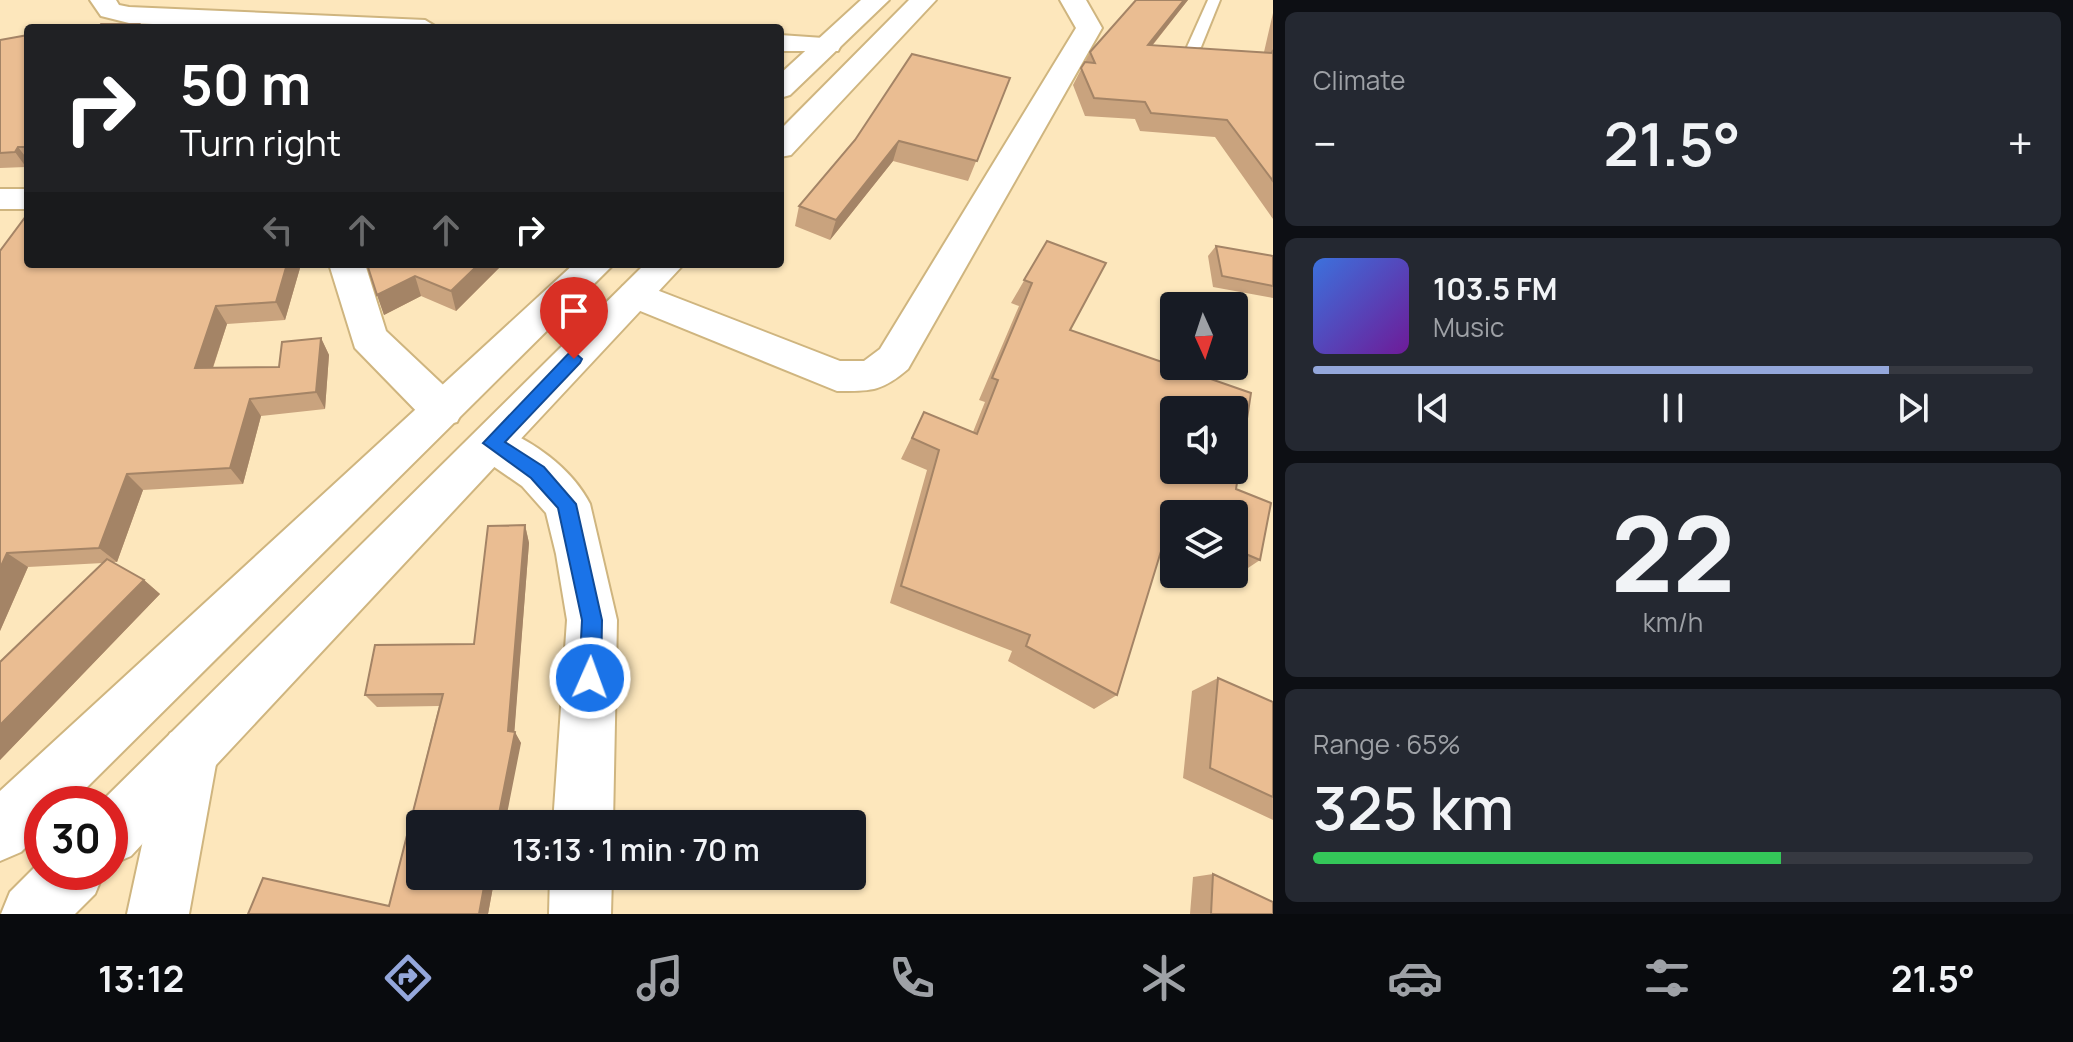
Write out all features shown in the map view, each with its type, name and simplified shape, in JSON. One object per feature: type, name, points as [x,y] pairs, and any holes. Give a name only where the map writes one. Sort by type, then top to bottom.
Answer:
[{"type":"street","points":[[103,0],[110,11],[129,15],[301,11],[396,24]]},
{"type":"street","points":[[784,85],[876,0]]},
{"type":"street","points":[[784,144],[923,0]]},
{"type":"street","points":[[128,817],[651,280],[837,376],[873,376],[894,359],[1089,28],[1073,0]]},
{"type":"street","points":[[784,43],[828,45]]},
{"type":"street","points":[[0,199],[24,199]]},
{"type":"street","points":[[348,268],[369,338],[442,410]]},
{"type":"street","points":[[0,831],[592,268]]},
{"type":"street","points":[[492,443],[538,473],[567,504],[580,554],[592,620],[584,810]]},
{"type":"street","points":[[158,914],[190,753]]},
{"type":"street","points":[[32,914],[55,890]]},
{"type":"street","points":[[580,914],[581,890]]},
{"type":"lane","points":[[1194,47],[1214,0]]},
{"type":"building","points":[[1136,0],[1184,0],[1148,45],[1272,53],[1273,50],[1273,181],[1227,120],[1151,113],[1145,102],[1094,98],[1081,68],[1085,62],[1095,63],[1090,52]]},
{"type":"building","points":[[24,36],[24,147],[18,147],[15,152],[0,153],[0,40]]},
{"type":"building","points":[[912,54],[1010,78],[977,161],[899,141],[836,220],[799,206],[855,140]]},
{"type":"building","points":[[24,219],[24,268],[286,268],[276,302],[216,306],[195,368],[279,367],[282,342],[321,338],[316,392],[250,399],[230,468],[127,474],[99,548],[7,553],[0,568],[0,251]]},
{"type":"building","points":[[1047,241],[1106,263],[1070,330],[1160,361],[1160,380],[1214,380],[1251,393],[1248,412],[1248,396],[1160,396],[1160,484],[1237,484],[1236,489],[1271,503],[1260,560],[1248,555],[1248,500],[1160,500],[1160,554],[1117,695],[1026,646],[1030,635],[901,586],[939,450],[912,438],[924,412],[977,434],[998,380],[992,378],[1032,283],[1024,280]]},
{"type":"building","points":[[1216,246],[1273,256],[1273,286],[1222,276]]},
{"type":"building","points":[[368,268],[475,268],[451,291],[415,276],[377,295]]},
{"type":"building","points":[[525,525],[508,731],[515,732],[500,810],[413,810],[443,694],[365,695],[375,645],[474,644],[488,526]]},
{"type":"building","points":[[107,559],[144,580],[0,725],[0,662]]},
{"type":"building","points":[[1218,678],[1273,702],[1273,797],[1210,768]]},
{"type":"building","points":[[406,839],[406,890],[483,890],[479,914],[248,914],[263,878],[389,906]]},
{"type":"building","points":[[1213,874],[1273,902],[1273,914],[1211,914]]},
{"type":"route","points":[[574,359],[492,443],[538,473],[567,504],[592,620],[590,678]]}]
